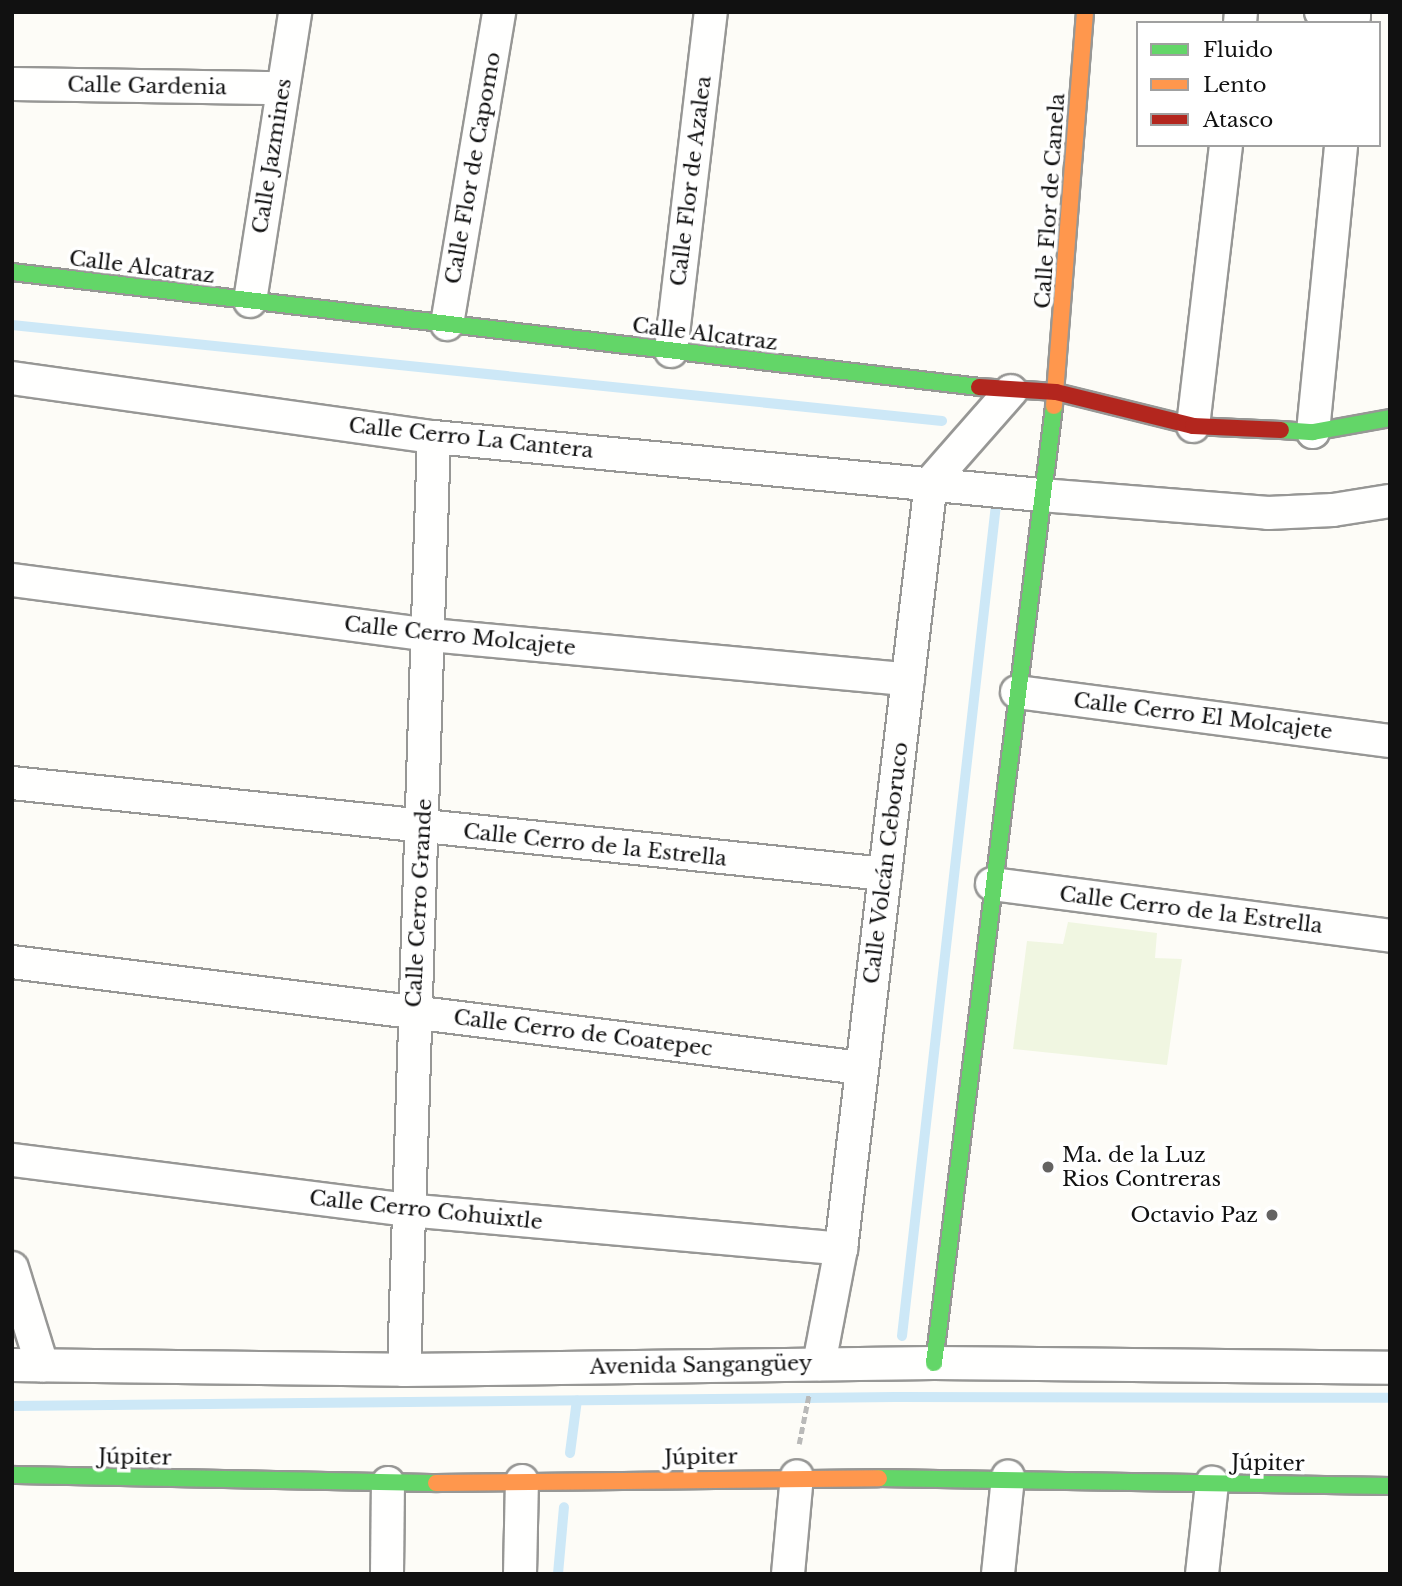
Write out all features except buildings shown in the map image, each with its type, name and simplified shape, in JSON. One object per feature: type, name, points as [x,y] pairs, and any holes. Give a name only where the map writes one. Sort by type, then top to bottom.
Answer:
[{"type":"street","name":"Calle Jazmines","points":[[250,300],[295,12]]},
{"type":"street","name":"Calle Flor de Capomo","points":[[447,324],[499,12]]},
{"type":"street","name":"Calle Flor de Azalea","points":[[671,351],[710,12]]},
{"type":"street","name":"Calle Flor de Canela","points":[[1056,392],[1085,12]]},
{"type":"street","points":[[1321,12],[1354,20]]},
{"type":"street","name":"Calle Gardenia","points":[[12,84],[281,88]]},
{"type":"street","points":[[1193,426],[1226,147]]},
{"type":"street","points":[[1313,432],[1341,147]]},
{"type":"street","name":"Calle Alcatraz","points":[[12,272],[1011,391],[1056,392],[1193,426],[1313,432],[1390,418]]},
{"type":"street","name":"Calle Cerro La Cantera","points":[[12,378],[434,437],[931,482],[1041,495]]},
{"type":"street","points":[[931,482],[1011,391]]},
{"type":"street","points":[[934,1363],[992,884],[1056,392]]},
{"type":"street","name":"Calle Cerro Grande","points":[[404,1370],[413,1012],[424,828],[434,437]]},
{"type":"street","name":"Calle Volcán Ceboruco","points":[[816,1373],[841,1249],[931,482]]},
{"type":"street","points":[[1041,495],[1268,513],[1333,510],[1390,501]]},
{"type":"street","name":"Calle Cerro Molcajete","points":[[12,580],[430,635],[908,679]]},
{"type":"street","name":"Calle Cerro El Molcajete","points":[[1017,692],[1390,741]]},
{"type":"street","name":"Calle Cerro de la Estrella","points":[[12,783],[885,874]]},
{"type":"street","name":"Calle Cerro de la Estrella","points":[[992,884],[1390,936]]},
{"type":"street","name":"Calle Cerro de Coatepec","points":[[12,962],[862,1068]]},
{"type":"street","name":"Calle Cerro Cohuixtle","points":[[12,1160],[407,1210],[841,1249]]},
{"type":"street","points":[[12,1268],[27,1365]]},
{"type":"street","name":"Avenida Sangangüey","points":[[27,1365],[816,1373],[934,1363],[1390,1368]]},
{"type":"street","name":"Júpiter","points":[[12,1475],[388,1483],[797,1476],[1008,1477],[1390,1486]]},
{"type":"street","points":[[788,1574],[797,1476]]},
{"type":"street","points":[[998,1574],[1008,1477]]},
{"type":"street","points":[[520,1574],[522,1481]]},
{"type":"street","points":[[387,1574],[388,1483]]},
{"type":"street","points":[[1202,1574],[1212,1483]]},
{"type":"path","points":[[800,1430],[816,1373]]},
{"type":"green space","points":[[1068,922],[1157,933],[1155,958],[1182,959],[1167,1065],[1013,1049],[1027,941],[1063,944]]},
{"type":"waterway","points":[[12,325],[942,421]]},
{"type":"waterway","points":[[902,1336],[996,504]]},
{"type":"waterway","points":[[12,1406],[895,1397],[1390,1398]]},
{"type":"waterway","points":[[570,1453],[577,1400]]},
{"type":"waterway","points":[[558,1574],[564,1507]]},
{"type":"traffic: fast","points":[[12,272],[979,387]]},
{"type":"traffic: fast","points":[[934,1363],[1054,406]]},
{"type":"traffic: fast","points":[[1281,430],[1313,432],[1390,418]]},
{"type":"traffic: fast","points":[[12,1475],[436,1483]]},
{"type":"traffic: fast","points":[[879,1478],[1390,1486]]},
{"type":"traffic: slow","points":[[1054,406],[1085,12]]},
{"type":"traffic: slow","points":[[436,1483],[879,1478]]},
{"type":"traffic: jam","points":[[979,387],[1056,392],[1193,426],[1281,430]]},
{"type":"place","name":"Ma. de la Luz Rios Contreras","points":[[1048,1167]]},
{"type":"place","name":"Octavio Paz","points":[[1272,1215]]}]
